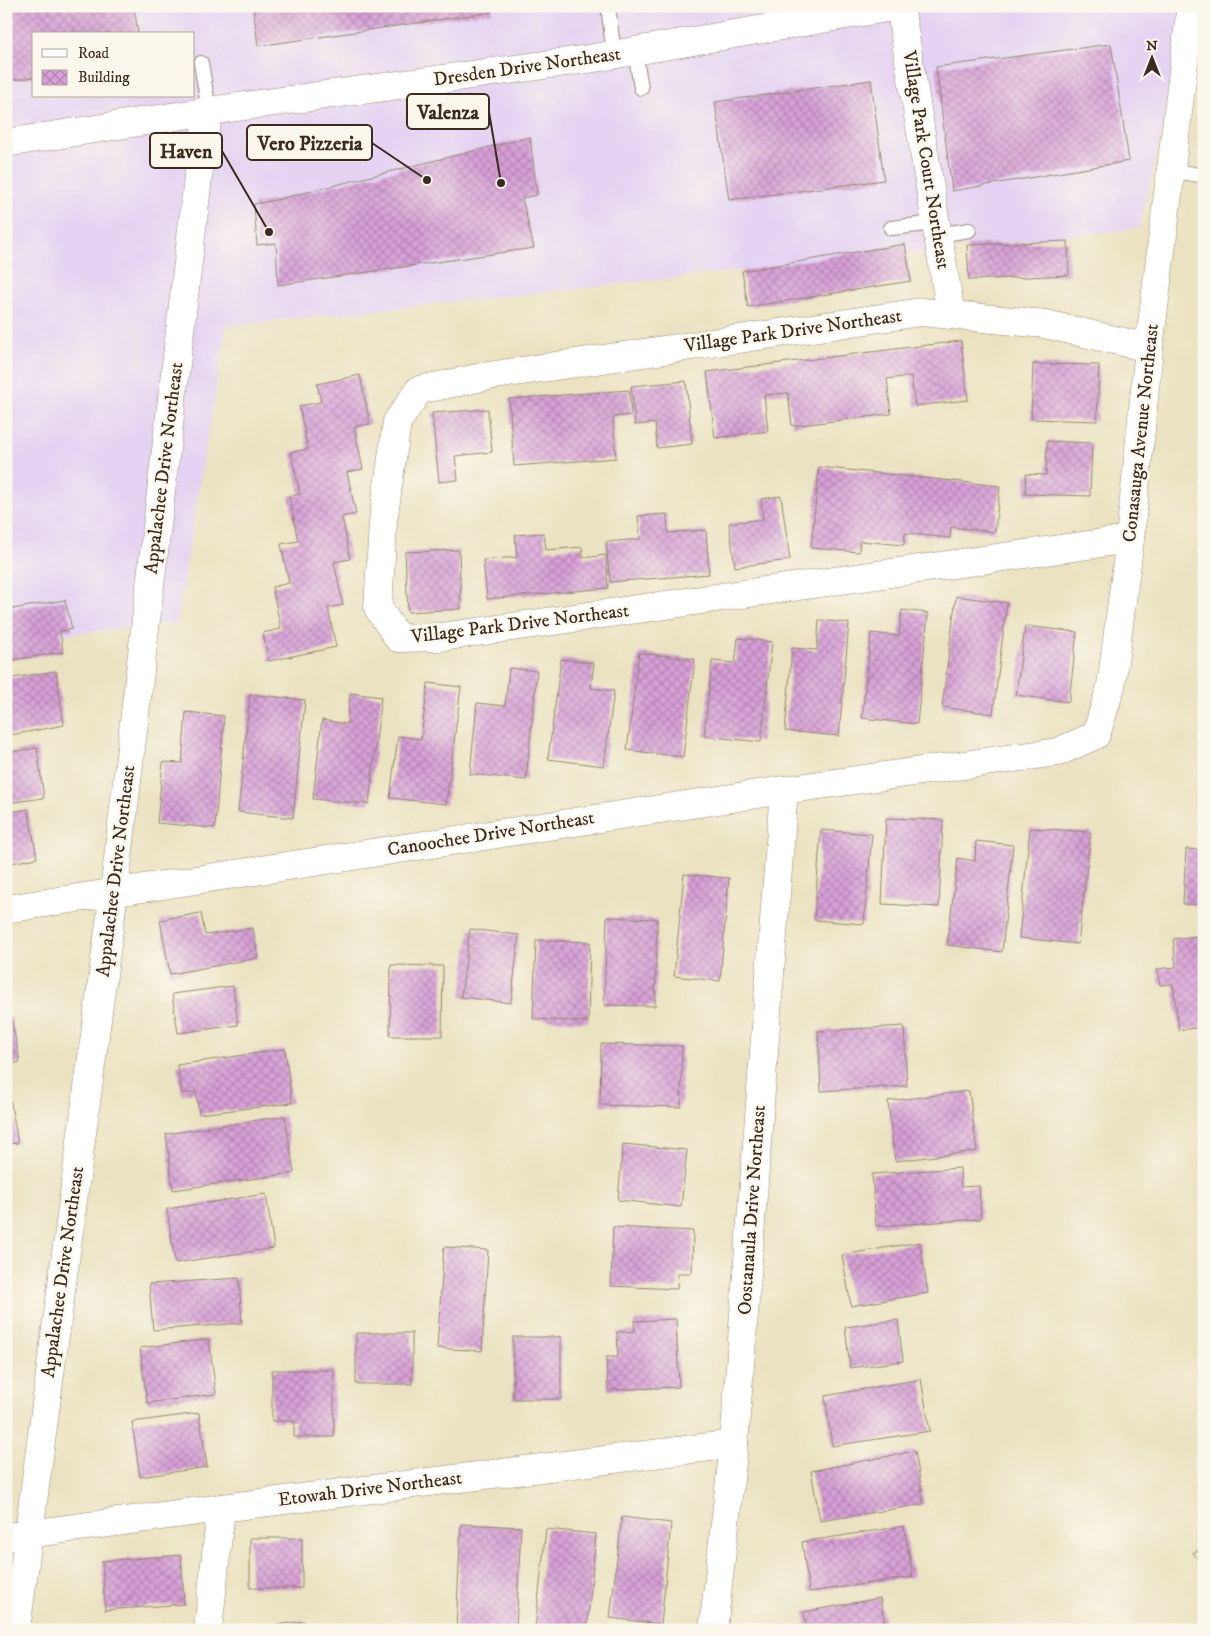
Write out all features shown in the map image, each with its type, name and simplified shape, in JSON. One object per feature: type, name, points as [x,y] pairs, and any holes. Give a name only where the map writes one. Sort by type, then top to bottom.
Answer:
[{"type":"street","name":"Dresden Drive Northeast","points":[[6,143],[208,110],[625,53],[899,6]]},
{"type":"street","name":"Village Park Court Northeast","points":[[899,6],[951,314]]},
{"type":"street","name":"Conasauga Avenue Northeast","points":[[977,764],[1058,752],[1096,735],[1111,686],[1130,539],[1149,348],[1191,6]]},
{"type":"street","name":"Appalachee Drive Northeast","points":[[16,1630],[17,1535],[114,892],[208,110]]},
{"type":"street","name":"Village Park Drive Northeast","points":[[1130,539],[441,637],[398,638],[378,608],[383,522],[397,422],[419,390],[488,376],[921,312],[1045,324],[1149,348]]},
{"type":"street","name":"Canoochee Drive Northeast","points":[[6,909],[784,790],[977,764]]},
{"type":"street","name":"Oostanaula Drive Northeast","points":[[713,1630],[734,1444],[784,790]]},
{"type":"street","name":"Etowah Drive Northeast","points":[[17,1535],[734,1444]]},
{"type":"street","points":[[208,1630],[221,1508]]},
{"type":"lane","points":[[608,6],[625,53],[641,88]]},
{"type":"lane","points":[[201,63],[208,110]]},
{"type":"lane","points":[[1171,170],[1204,176]]},
{"type":"lane","points":[[892,228],[970,230]]},
{"type":"shaded area","points":[[6,6],[900,6],[901,11],[928,6],[1192,6],[1139,228],[226,326],[176,623],[6,640]]},
{"type":"building","points":[[6,6],[134,6],[138,32],[32,32],[32,77],[6,81]]},
{"type":"building","points":[[253,6],[491,6],[492,12],[258,46]]},
{"type":"building","points":[[1111,44],[1129,161],[952,191],[936,67]]},
{"type":"building","points":[[871,80],[884,180],[729,200],[715,102]]},
{"type":"building","points":[[530,137],[537,195],[522,198],[534,248],[278,285],[276,243],[257,245],[254,204]]},
{"type":"building","points":[[1068,241],[1069,275],[969,280],[967,245]]},
{"type":"building","points":[[905,244],[911,281],[748,307],[742,271]]},
{"type":"building","points":[[961,341],[968,400],[915,406],[911,376],[887,379],[891,414],[792,426],[788,393],[764,395],[768,431],[715,438],[707,372]]},
{"type":"building","points":[[1033,364],[1099,365],[1097,421],[1031,419]]},
{"type":"building","points":[[360,375],[370,424],[354,427],[363,469],[347,472],[356,514],[342,517],[350,559],[334,562],[343,605],[328,608],[336,647],[269,661],[263,633],[281,629],[272,587],[289,583],[281,544],[298,541],[289,496],[300,494],[291,452],[308,449],[299,406],[321,402],[317,384]]},
{"type":"building","points":[[686,381],[692,444],[657,448],[655,423],[635,425],[631,386]]},
{"type":"building","points":[[629,390],[631,415],[613,417],[616,458],[514,466],[509,399]]},
{"type":"building","points":[[488,409],[492,452],[455,456],[458,480],[439,482],[432,413]]},
{"type":"building","points":[[1047,441],[1092,443],[1090,496],[1025,494],[1026,474],[1046,475]]},
{"type":"building","points":[[819,467],[1000,486],[995,532],[951,527],[950,538],[905,533],[904,545],[860,541],[859,552],[811,548]]},
{"type":"building","points":[[781,496],[790,560],[735,567],[729,523],[763,519],[761,499]]},
{"type":"building","points":[[667,514],[668,533],[706,530],[709,574],[610,582],[606,542],[640,539],[638,516]]},
{"type":"building","points":[[544,533],[546,550],[582,547],[583,558],[606,555],[608,588],[487,599],[483,560],[517,557],[515,535]]},
{"type":"building","points":[[459,550],[461,609],[408,612],[405,552]]},
{"type":"building","points":[[956,596],[1007,603],[993,714],[942,707]]},
{"type":"building","points":[[65,600],[72,629],[60,631],[63,652],[6,661],[6,610]]},
{"type":"building","points":[[902,610],[928,613],[917,724],[862,718],[871,633],[899,636]]},
{"type":"building","points":[[819,620],[849,623],[839,736],[785,731],[792,648],[817,650]]},
{"type":"building","points":[[1025,626],[1077,632],[1069,702],[1016,695]]},
{"type":"building","points":[[738,638],[772,642],[761,742],[704,736],[712,661],[735,663]]},
{"type":"building","points":[[639,653],[695,659],[683,757],[627,750]]},
{"type":"building","points":[[561,659],[594,663],[591,688],[614,691],[604,766],[548,759]]},
{"type":"building","points":[[509,668],[537,671],[526,780],[470,774],[477,703],[505,706]]},
{"type":"building","points":[[56,671],[64,725],[6,736],[6,679]]},
{"type":"building","points":[[428,683],[461,687],[446,804],[390,798],[398,736],[421,739]]},
{"type":"building","points":[[350,693],[381,697],[369,804],[313,799],[322,720],[347,724]]},
{"type":"building","points":[[250,694],[305,700],[293,818],[238,812]]},
{"type":"building","points":[[186,712],[224,716],[215,828],[157,823],[163,762],[182,763]]},
{"type":"building","points":[[37,748],[44,798],[6,803],[6,753]]},
{"type":"building","points":[[28,809],[37,858],[6,864],[6,813]]},
{"type":"building","points":[[886,818],[943,820],[939,907],[882,904]]},
{"type":"building","points":[[1030,828],[1091,832],[1078,944],[1019,938]]},
{"type":"building","points":[[821,830],[872,834],[864,924],[814,920]]},
{"type":"building","points":[[976,841],[1013,845],[1002,952],[947,945],[958,858],[975,861]]},
{"type":"building","points":[[1186,849],[1204,850],[1204,905],[1183,904]]},
{"type":"building","points":[[684,874],[729,878],[720,981],[674,976]]},
{"type":"building","points":[[201,913],[205,935],[253,928],[258,958],[170,974],[160,920]]},
{"type":"building","points":[[607,917],[657,919],[655,1006],[604,1005]]},
{"type":"building","points":[[470,929],[519,935],[511,1003],[461,997]]},
{"type":"building","points":[[1204,935],[1204,1027],[1179,1030],[1173,984],[1160,985],[1157,969],[1176,967],[1173,939]]},
{"type":"building","points":[[536,940],[590,942],[588,1022],[533,1019]]},
{"type":"building","points":[[391,965],[443,966],[442,1036],[390,1036]]},
{"type":"building","points":[[233,986],[238,1025],[178,1033],[172,994]]},
{"type":"building","points":[[11,1017],[20,1062],[6,1065],[6,1018]]},
{"type":"building","points":[[904,1026],[907,1086],[821,1091],[818,1031]]},
{"type":"building","points":[[601,1044],[682,1046],[681,1107],[600,1105]]},
{"type":"building","points":[[285,1049],[292,1103],[199,1114],[196,1092],[182,1094],[177,1065]]},
{"type":"building","points":[[969,1091],[977,1151],[895,1161],[888,1101]]},
{"type":"building","points":[[10,1098],[18,1143],[6,1144],[6,1099]]},
{"type":"building","points":[[285,1116],[294,1173],[173,1190],[166,1134]]},
{"type":"building","points":[[623,1144],[687,1150],[681,1207],[618,1200]]},
{"type":"building","points":[[960,1168],[961,1187],[979,1186],[981,1219],[876,1226],[872,1174]]},
{"type":"building","points":[[266,1194],[274,1248],[175,1263],[167,1209]]},
{"type":"building","points":[[613,1227],[693,1231],[692,1273],[678,1273],[677,1289],[611,1286]]},
{"type":"building","points":[[920,1242],[928,1293],[851,1306],[842,1255]]},
{"type":"building","points":[[444,1247],[488,1250],[482,1351],[437,1348]]},
{"type":"building","points":[[239,1278],[242,1323],[153,1330],[149,1284]]},
{"type":"building","points":[[676,1319],[679,1387],[608,1390],[606,1357],[618,1357],[617,1332],[635,1331],[634,1321]]},
{"type":"building","points":[[898,1320],[903,1361],[850,1368],[845,1327]]},
{"type":"building","points":[[356,1333],[412,1333],[412,1384],[356,1384]]},
{"type":"building","points":[[513,1337],[561,1337],[561,1399],[513,1399]]},
{"type":"building","points":[[209,1339],[216,1394],[147,1403],[140,1348]]},
{"type":"building","points":[[272,1370],[334,1370],[334,1437],[294,1437],[294,1421],[272,1421]]},
{"type":"building","points":[[921,1379],[930,1431],[832,1446],[825,1396]]},
{"type":"building","points":[[199,1413],[207,1467],[140,1477],[132,1422]]},
{"type":"building","points":[[915,1451],[924,1504],[820,1521],[811,1471]]},
{"type":"building","points":[[622,1517],[671,1523],[661,1624],[610,1618]]},
{"type":"building","points":[[461,1524],[521,1527],[516,1630],[456,1630]]},
{"type":"building","points":[[904,1526],[913,1577],[809,1592],[802,1542]]},
{"type":"building","points":[[546,1529],[596,1534],[587,1630],[535,1629]]},
{"type":"building","points":[[250,1538],[302,1538],[302,1588],[250,1588]]},
{"type":"building","points":[[1204,1546],[1204,1567],[1193,1553]]},
{"type":"building","points":[[181,1555],[184,1604],[105,1610],[102,1561]]},
{"type":"building","points":[[880,1598],[886,1630],[807,1630],[804,1612]]},
{"type":"building","points":[[304,1621],[305,1630],[250,1630],[250,1629]]},
{"type":"place","name":"Vero Pizzeria","points":[[427,180]]},
{"type":"place","name":"Valenza","points":[[501,183]]},
{"type":"place","name":"Haven","points":[[269,232]]}]
